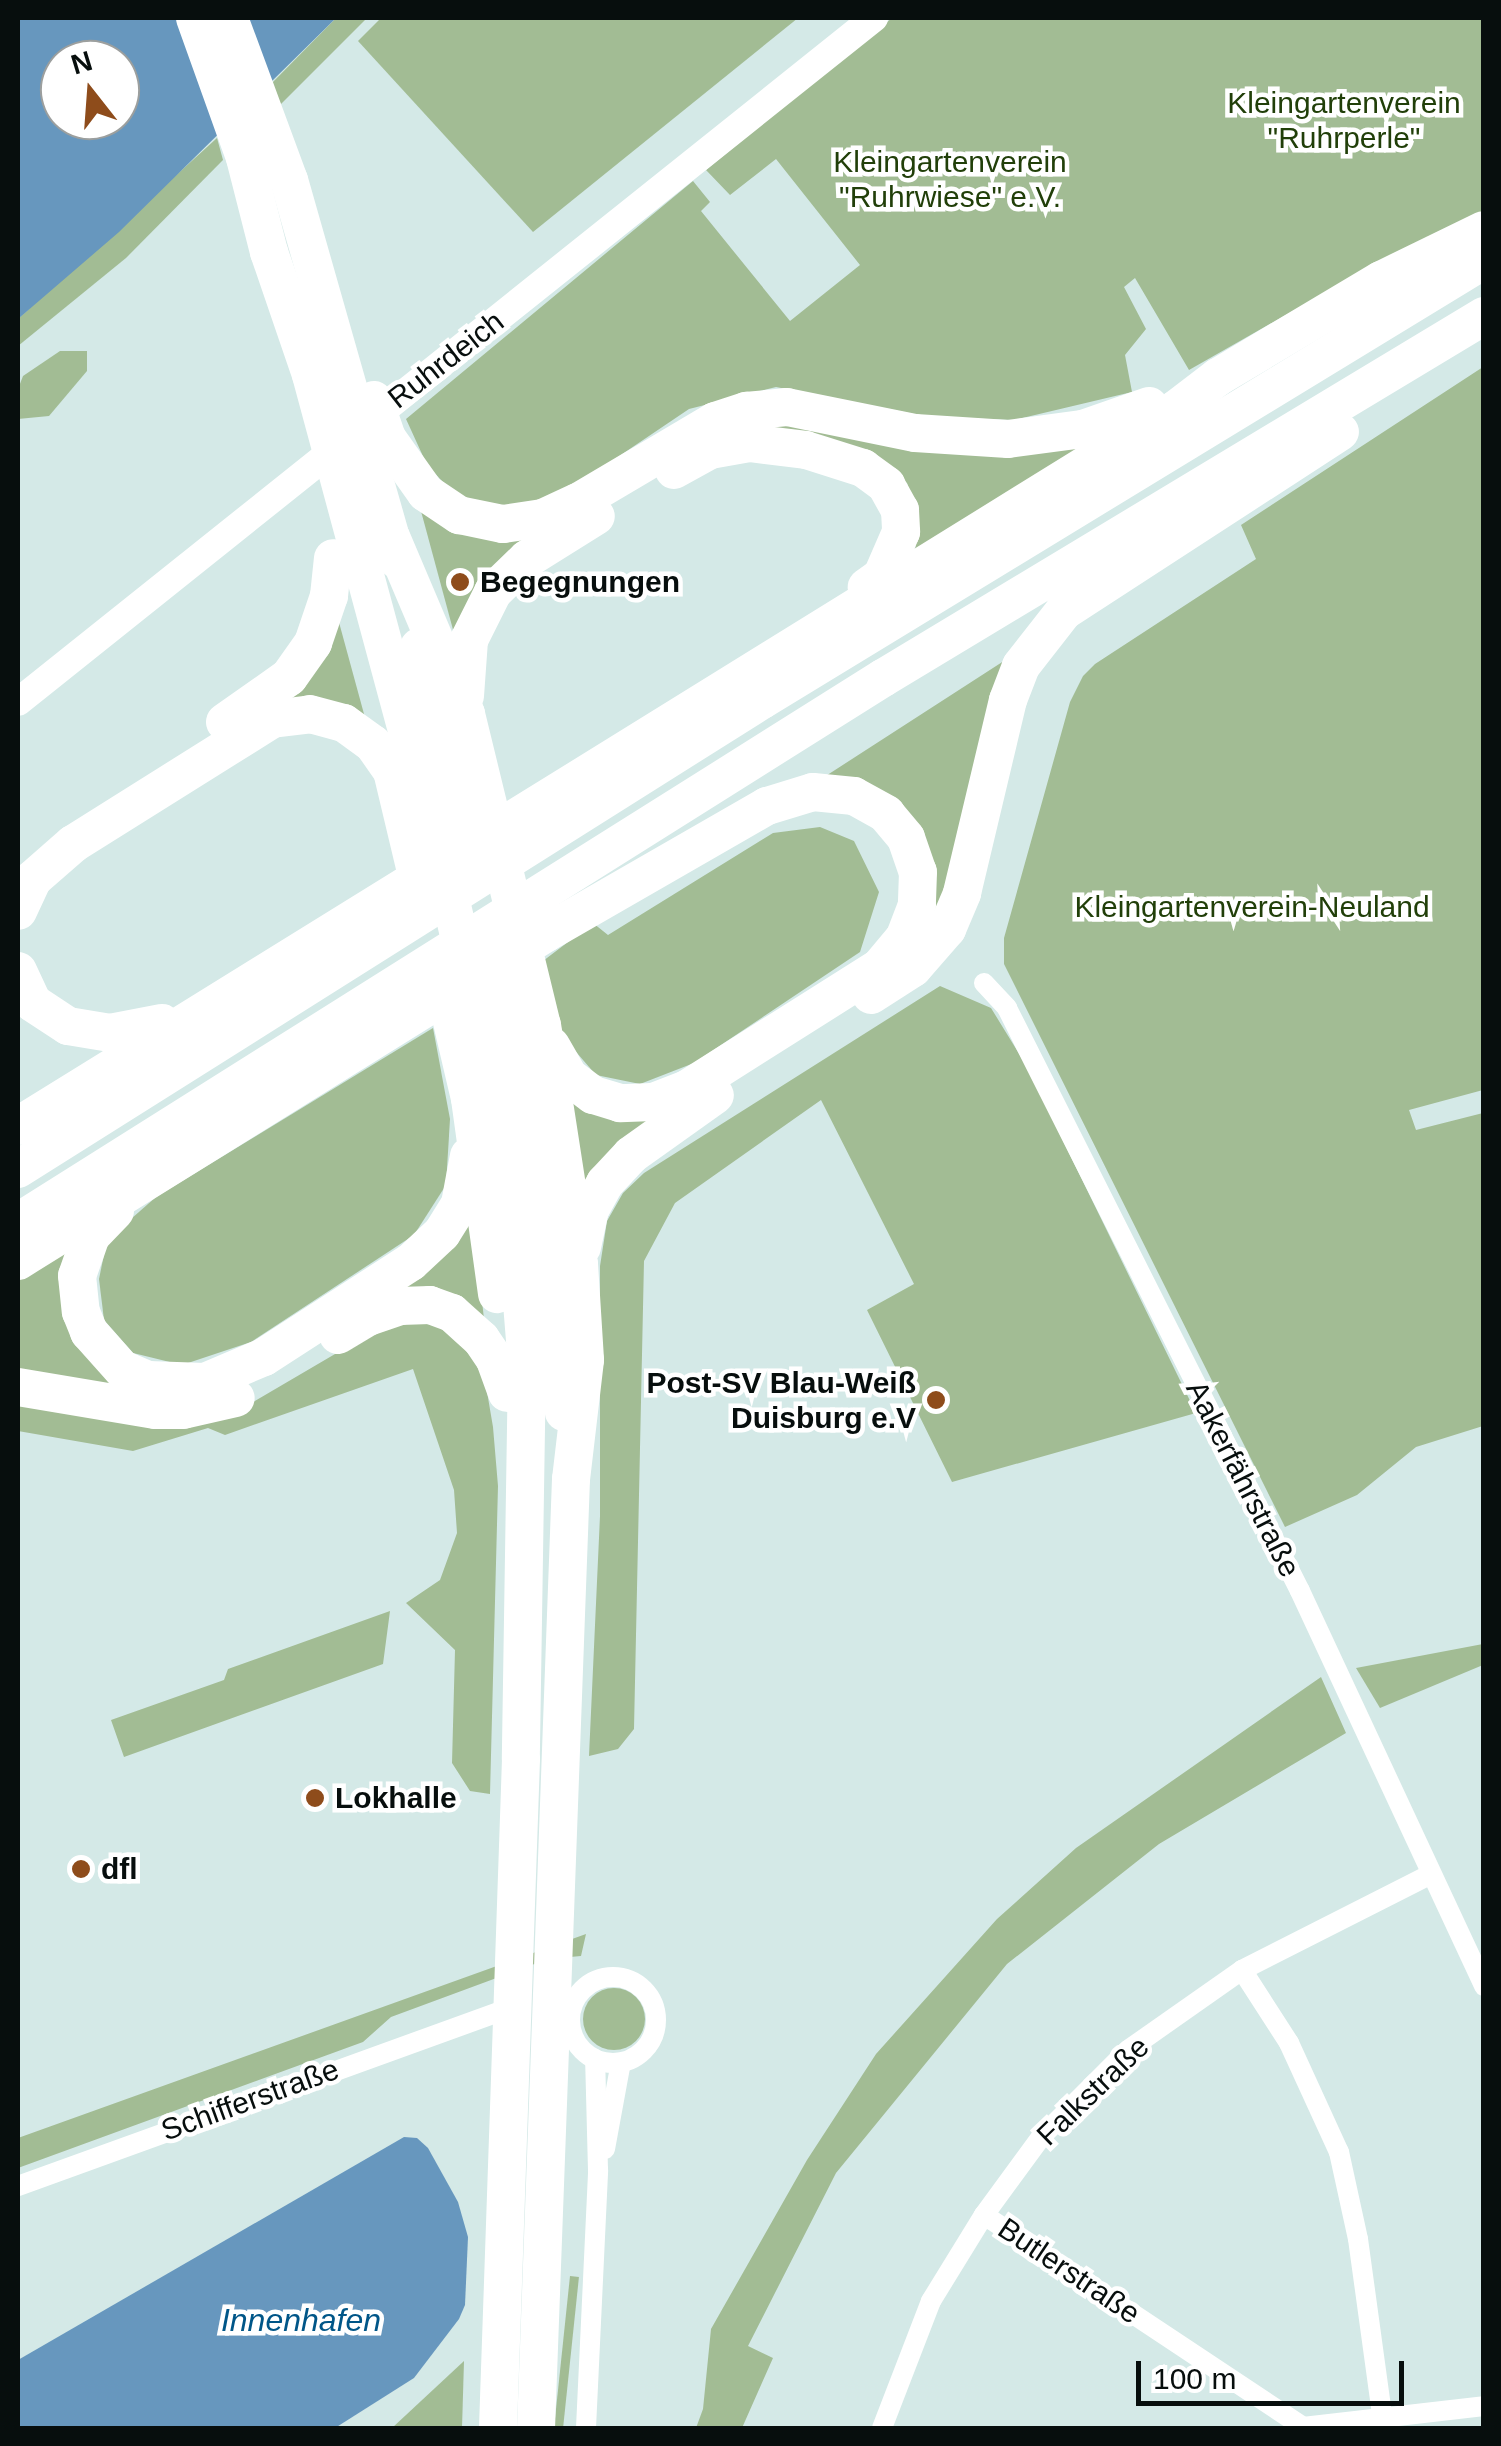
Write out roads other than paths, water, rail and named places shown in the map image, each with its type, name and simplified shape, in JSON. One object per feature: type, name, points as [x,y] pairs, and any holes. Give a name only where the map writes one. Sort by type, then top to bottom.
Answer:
[{"type":"highway","points":[[195,18],[245,158],[268,252],[284,367],[352,465],[391,537],[466,714]]},
{"type":"highway","points":[[228,18],[289,180],[322,290],[352,465],[491,981],[544,1213],[571,1480]]},
{"type":"highway","points":[[18,1126],[784,648],[1176,409],[1218,376],[1381,280],[1484,230]]},
{"type":"highway","points":[[18,1169],[762,700],[1484,260]]},
{"type":"highway","points":[[18,1222],[883,678],[1470,324]]},
{"type":"highway","points":[[579,1264],[590,1210],[605,1183],[631,1155],[699,1104],[913,968],[947,929],[962,893],[1008,700],[1021,666],[1064,610],[1436,369],[1470,324]]},
{"type":"highway","points":[[352,465],[409,474],[441,505],[470,518],[503,524],[543,518],[578,502],[715,421],[746,412],[787,407],[914,433],[1008,439],[1053,435],[1113,420],[1218,376]]},
{"type":"highway","points":[[450,829],[466,714],[469,640],[493,592],[553,542],[710,450],[772,443],[830,457],[863,468],[886,485],[900,510],[901,532],[882,576],[784,648]]},
{"type":"highway","points":[[18,860],[288,677],[321,626],[352,465]]},
{"type":"highway","points":[[391,537],[450,829],[491,981],[497,1097],[515,1216],[527,1364],[521,1759],[498,2428]]},
{"type":"highway","points":[[333,558],[392,771]]},
{"type":"highway","points":[[146,1184],[92,1236],[77,1276],[80,1312],[90,1332],[122,1369],[148,1380],[205,1382],[264,1357],[411,1262],[442,1232],[460,1204],[469,1166],[470,1099],[491,981],[730,786],[883,678]]},
{"type":"highway","points":[[18,911],[33,879],[73,844],[272,719],[310,714],[344,723],[373,744],[392,771],[450,829]]},
{"type":"highway","points":[[18,1261],[491,981],[766,806],[812,792],[854,796],[886,814],[906,838],[918,872],[917,905],[905,937],[880,967],[687,1090],[652,1102],[620,1103],[592,1095],[570,1078],[542,1025],[491,981]]},
{"type":"highway","points":[[18,971],[34,1002],[68,1026],[83,1030],[110,1034],[144,1029],[198,1012]]},
{"type":"highway","points":[[536,2428],[571,1480],[585,1360],[579,1264],[542,1025]]},
{"type":"highway","points":[[470,1099],[523,1515]]},
{"type":"highway","points":[[18,1387],[155,1410],[213,1404],[265,1382],[368,1317],[400,1306],[430,1306],[468,1324],[495,1360],[507,1393]]},
{"type":"main road","name":"Ruhrdeich","points":[[18,702],[874,18]]},
{"type":"street","name":"Aakerfährstraße","points":[[984,982],[1007,1008],[1300,1591],[1484,1986]]},
{"type":"street","name":"Falkstraße","points":[[882,2428],[931,2301],[984,2215],[1041,2137],[1128,2050],[1242,1970],[1429,1875]]},
{"type":"street","points":[[1242,1970],[1290,2043],[1339,2152],[1358,2239],[1383,2423]]},
{"type":"street","name":"Schifferstraße","points":[[18,2186],[483,2017],[549,1996],[579,1993],[602,1978],[615,1976],[644,1990],[653,2004],[652,2036],[635,2056],[621,2062]]},
{"type":"street","points":[[579,1993],[569,2020],[580,2048],[595,2059],[621,2062],[598,2170]]},
{"type":"street","name":"Schifferstraße","points":[[483,2017],[538,2011],[569,2020]]},
{"type":"street","points":[[586,2428],[598,2170],[595,2059]]},
{"type":"street","name":"Butlerstraße","points":[[984,2215],[1303,2428],[1383,2423],[1484,2406]]},
{"type":"water","points":[[18,18],[336,18],[119,232],[18,319]]},
{"type":"water","name":"Innenhafen","points":[[404,2137],[417,2138],[428,2148],[458,2202],[468,2237],[465,2305],[459,2319],[414,2378],[335,2428],[18,2428],[18,2360]]},
{"type":"place","name":"Begegnungen","points":[[460,582]]},
{"type":"place","name":"Post-SV Blau-Weiß Duisburg e.V","points":[[936,1400]]},
{"type":"place","name":"Lokhalle","points":[[315,1798]]},
{"type":"place","name":"dfl","points":[[81,1869]]},
{"type":"park label","name":"Kleingartenverein \"Ruhrperle\"","points":[[1344,120]]},
{"type":"park label","name":"Kleingartenverein \"Ruhrwiese\" e.V.","points":[[950,179]]},
{"type":"park label","name":"Kleingartenverein-Neuland","points":[[1252,907]]}]
